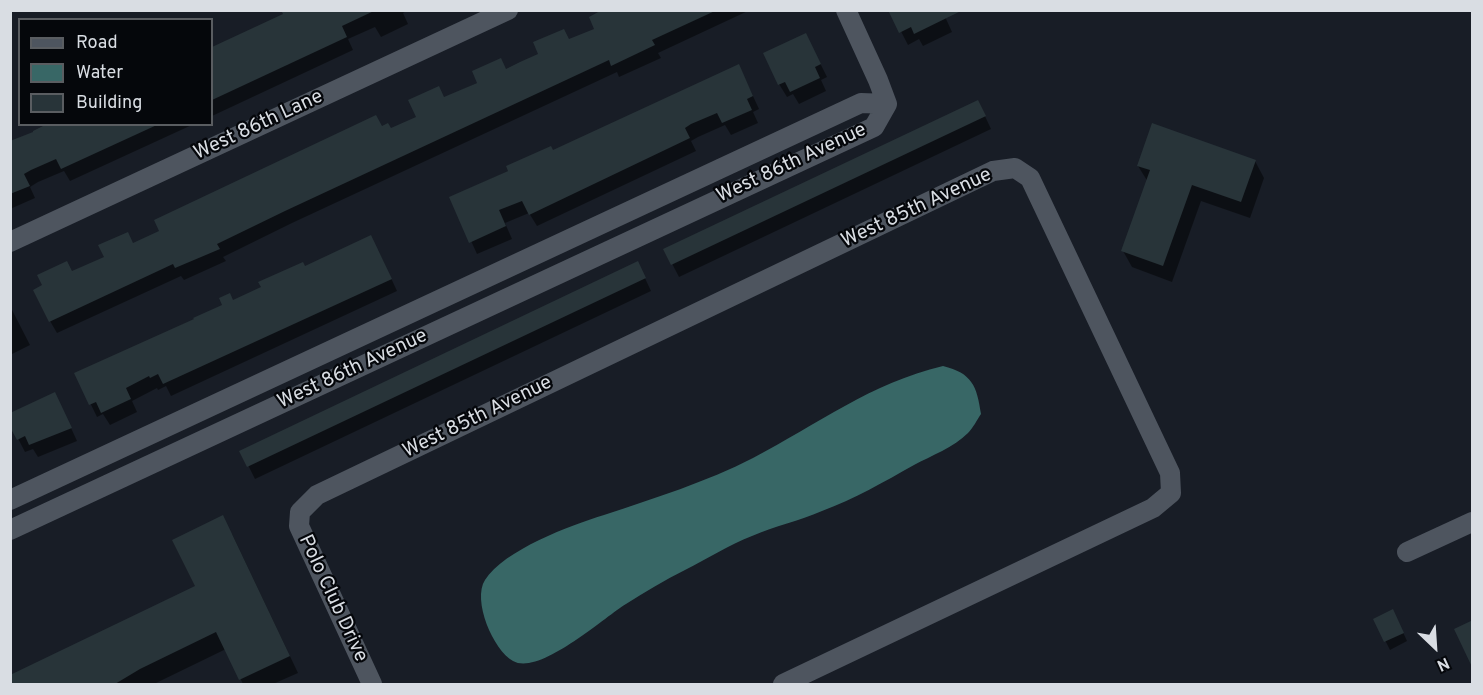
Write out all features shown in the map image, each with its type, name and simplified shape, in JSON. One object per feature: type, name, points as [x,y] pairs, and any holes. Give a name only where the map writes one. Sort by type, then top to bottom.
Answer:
[{"type":"street","name":"West 86th Lane","points":[[10,242],[508,10]]},
{"type":"street","points":[[846,10],[879,80],[886,104]]},
{"type":"street","name":"West 86th Avenue","points":[[10,500],[861,103],[886,104],[874,127],[13,522]]},
{"type":"street","name":"West 85th Avenue","points":[[300,512],[317,495],[993,171],[1016,168],[1030,178],[1035,188],[1170,473],[1171,493],[1153,508],[783,684]]},
{"type":"street","name":"Polo Club Drive","points":[[300,512],[299,526],[372,684]]},
{"type":"street","points":[[1407,552],[1473,522]]},
{"type":"water","points":[[943,366],[961,373],[971,382],[975,388],[981,414],[970,431],[956,443],[846,501],[813,515],[761,532],[726,548],[626,604],[554,654],[538,661],[524,663],[513,661],[498,647],[483,612],[482,589],[485,580],[494,569],[522,549],[574,525],[717,475],[753,458],[868,394],[917,373]]},
{"type":"building","points":[[281,10],[376,10],[342,26],[347,37],[213,100],[213,47],[283,14]]},
{"type":"building","points":[[602,10],[717,10],[652,40],[655,45],[611,66],[609,60],[285,211],[217,244],[220,249],[175,268],[173,264],[49,322],[33,290],[42,285],[37,275],[67,261],[72,271],[104,257],[98,245],[128,232],[133,243],[159,231],[154,220],[376,115],[382,126],[388,123],[391,128],[416,117],[408,100],[439,86],[444,97],[477,83],[472,71],[501,58],[506,69],[538,54],[533,42],[564,29],[569,39],[594,29],[589,17]]},
{"type":"building","points":[[888,10],[963,10],[914,34],[911,27],[899,33]]},
{"type":"building","points":[[806,33],[821,64],[815,67],[820,78],[790,92],[785,82],[778,85],[763,53]]},
{"type":"building","points":[[739,64],[753,96],[747,99],[752,110],[722,123],[717,113],[691,124],[685,128],[690,138],[529,215],[522,201],[499,210],[506,226],[469,243],[449,197],[508,171],[506,166],[551,146],[553,150]]},
{"type":"building","points":[[978,100],[986,116],[671,265],[663,249]]},
{"type":"building","points":[[1152,123],[1256,160],[1241,202],[1192,185],[1163,266],[1121,251],[1150,170],[1137,166]]},
{"type":"building","points":[[43,126],[155,126],[61,169],[56,159],[31,170],[24,174],[30,186],[10,194],[10,141]]},
{"type":"building","points":[[371,235],[392,279],[163,384],[158,374],[150,378],[149,376],[126,388],[131,399],[101,413],[96,402],[89,405],[74,373],[222,305],[219,298],[230,293],[233,300],[261,287],[258,282],[303,262],[305,266]]},
{"type":"building","points":[[638,261],[646,278],[247,467],[239,451]]},
{"type":"building","points":[[55,392],[72,428],[29,445],[25,436],[17,440],[10,427],[10,413]]},
{"type":"building","points":[[223,515],[290,656],[239,680],[216,632],[140,669],[115,684],[10,684],[10,675],[195,586],[172,540]]},
{"type":"building","points":[[1393,609],[1404,633],[1384,642],[1373,619]]},
{"type":"building","points":[[1473,620],[1473,669],[1454,629]]}]
